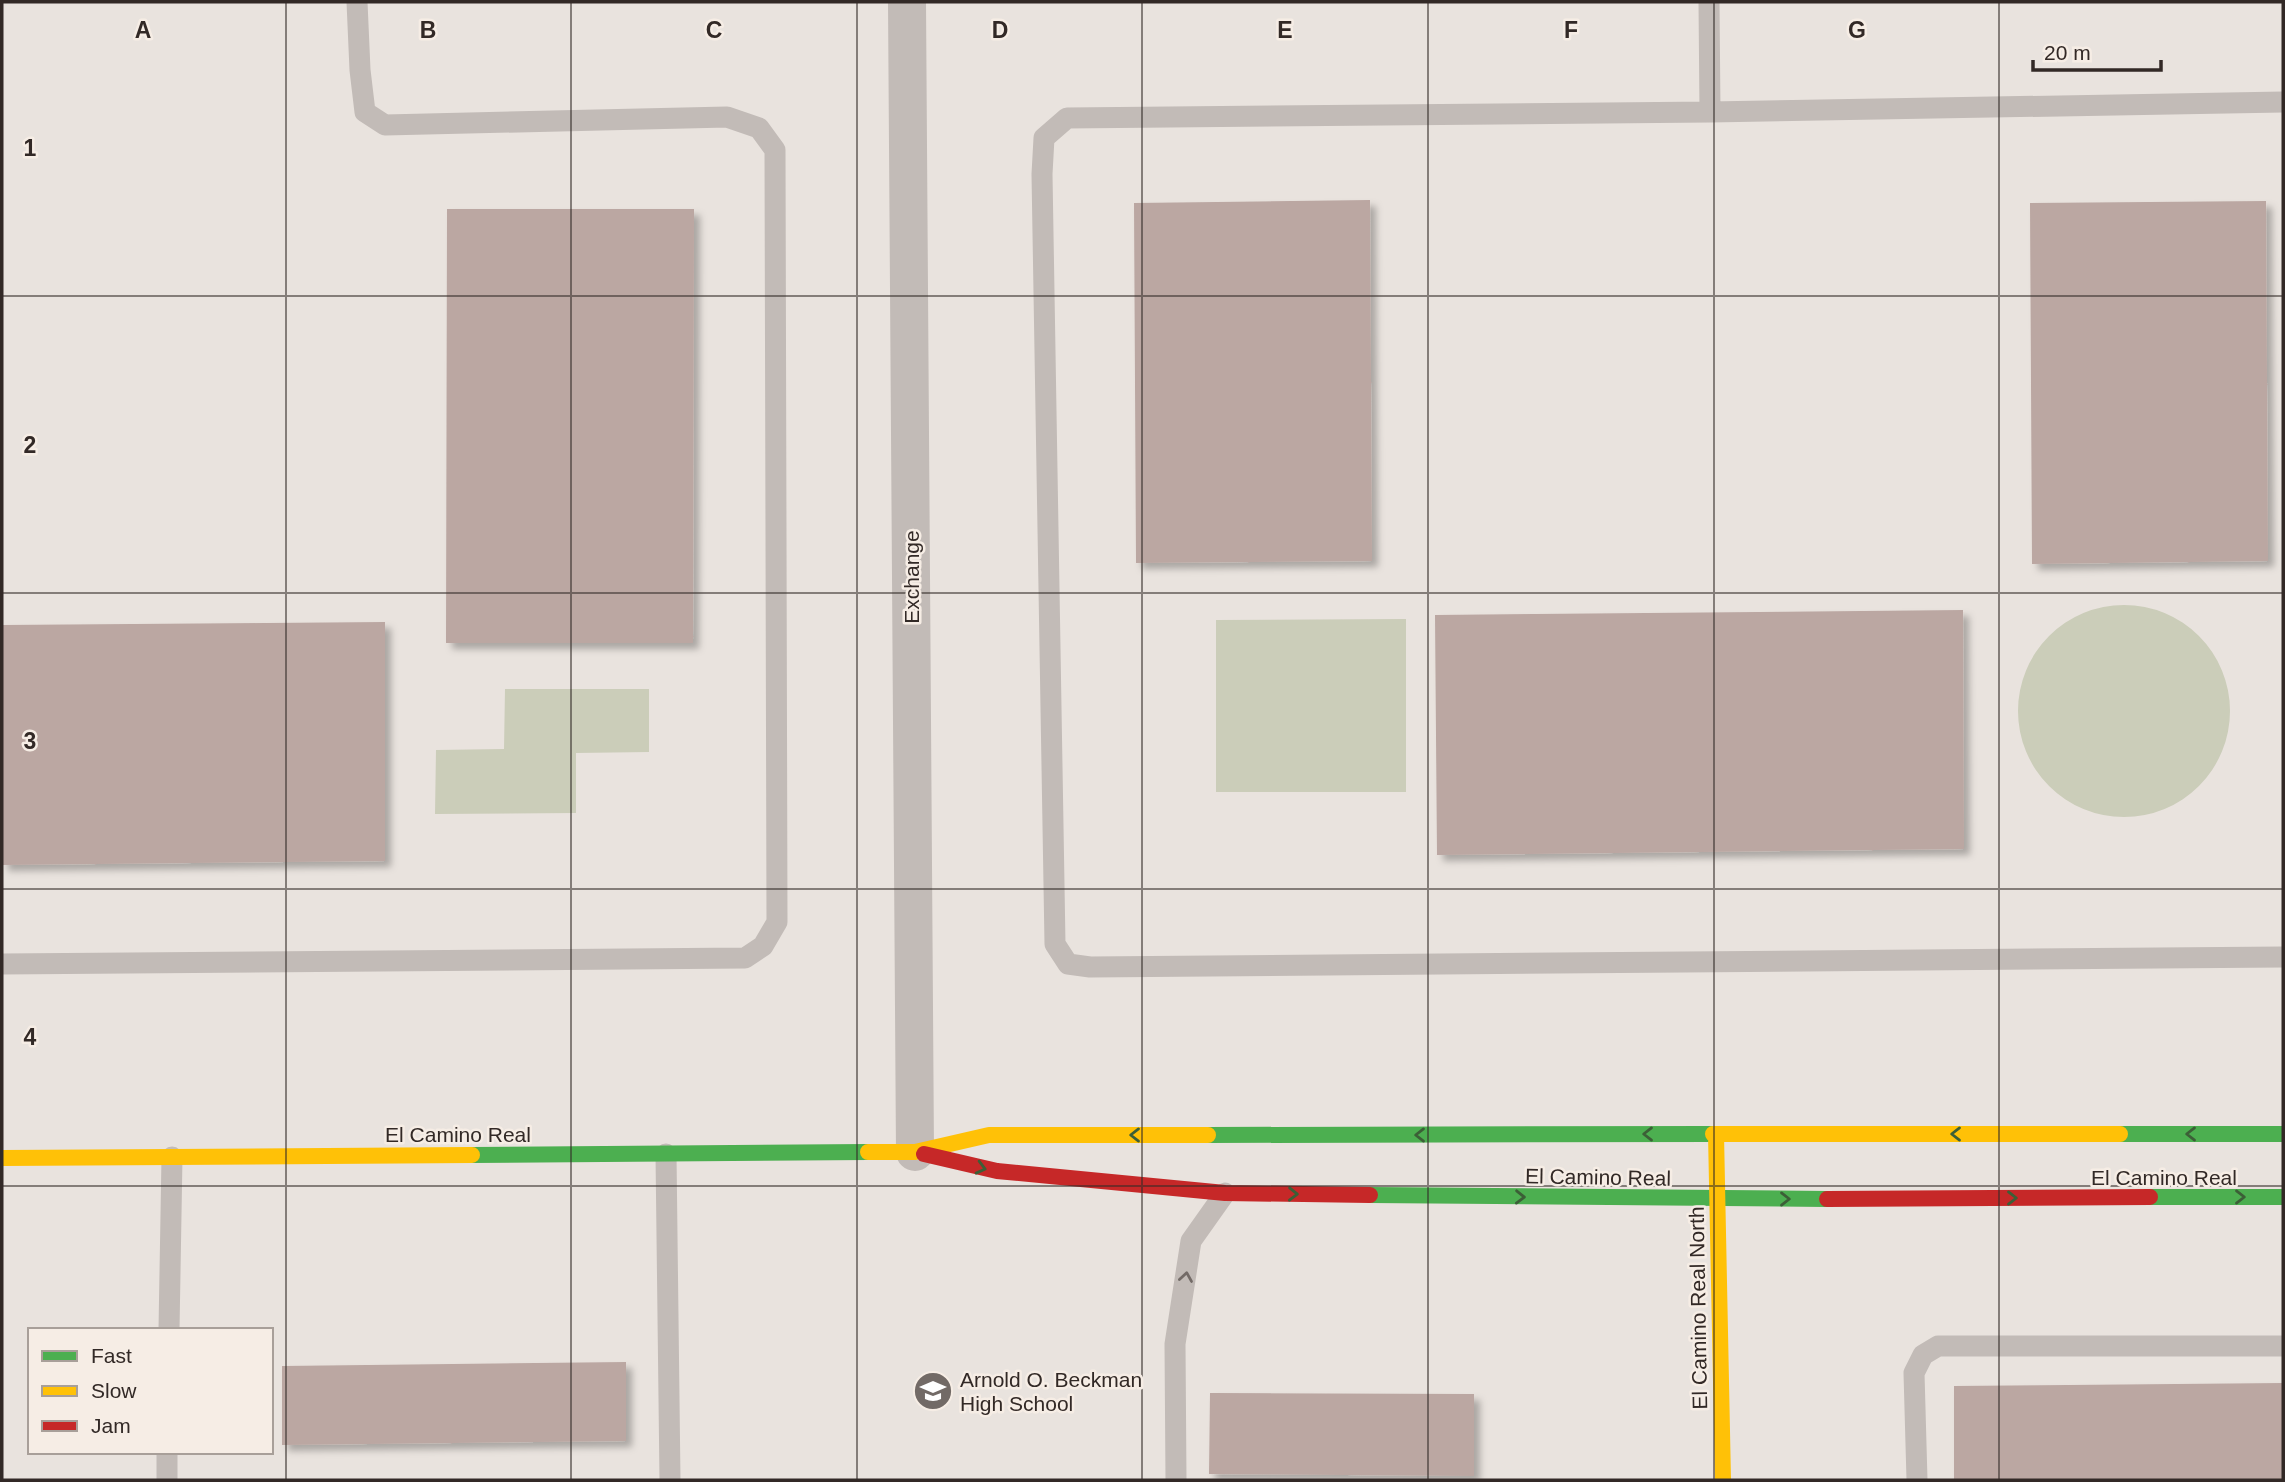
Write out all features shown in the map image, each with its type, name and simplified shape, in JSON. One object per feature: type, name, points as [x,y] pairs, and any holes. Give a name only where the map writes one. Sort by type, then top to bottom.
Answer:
[{"type":"street","name":"Exchange","points":[[907,2],[915,1152]]},
{"type":"street","name":"El Camino Real North","points":[[1716,1134],[1723,1480]]},
{"type":"street","name":"El Camino Real","points":[[2,1158],[915,1152],[989,1135],[2283,1134]]},
{"type":"street","name":"El Camino Real","points":[[915,1152],[997,1171],[1225,1194],[1716,1199],[2283,1197]]},
{"type":"lane","points":[[2,964],[745,958],[763,946],[778,922],[775,150],[760,128],[727,117],[385,125],[365,113],[357,2]]},
{"type":"lane","points":[[1709,2],[1710,112]]},
{"type":"lane","points":[[2283,102],[1710,112],[1067,118],[1044,138],[1042,173],[1055,944],[1068,964],[1090,967],[2283,957]]},
{"type":"lane","points":[[666,1154],[670,1480]]},
{"type":"lane","points":[[170,1328],[172,1157]]},
{"type":"lane","points":[[1176,1480],[1175,1344],[1191,1241],[1225,1194]]},
{"type":"lane","points":[[1917,1480],[1914,1373],[1923,1356],[1938,1346],[2283,1346]]},
{"type":"lane","points":[[167,1454],[167,1480]]},
{"type":"green space","points":[[2124,605],[2145,607],[2164,613],[2199,636],[2222,671],[2228,690],[2228,732],[2222,751],[2199,786],[2164,809],[2145,815],[2124,817],[2103,815],[2084,809],[2049,786],[2026,751],[2020,732],[2018,711],[2020,690],[2026,671],[2049,636],[2084,613],[2103,607]]},
{"type":"green space","points":[[1406,619],[1406,792],[1216,792],[1216,620]]},
{"type":"green space","points":[[505,689],[649,689],[649,752],[576,753],[576,813],[435,814],[436,750],[504,749]]},
{"type":"building","points":[[1370,200],[1372,561],[1136,563],[1134,203]]},
{"type":"building","points":[[2266,201],[2268,561],[2032,564],[2030,203]]},
{"type":"building","points":[[447,209],[694,209],[693,643],[446,643]]},
{"type":"building","points":[[1963,610],[1964,849],[1437,855],[1435,615]]},
{"type":"building","points":[[385,622],[385,861],[2,865],[2,625]]},
{"type":"building","points":[[626,1362],[626,1441],[282,1445],[282,1366]]},
{"type":"building","points":[[2283,1383],[2283,1480],[1954,1480],[1954,1386]]},
{"type":"building","points":[[1210,1393],[1474,1394],[1474,1476],[1209,1474]]},
{"type":"traffic: fast","points":[[1208,1135],[1713,1134]]},
{"type":"traffic: fast","points":[[2120,1134],[2283,1134]]},
{"type":"traffic: fast","points":[[472,1155],[868,1152]]},
{"type":"traffic: fast","points":[[1370,1195],[1827,1199]]},
{"type":"traffic: fast","points":[[2150,1197],[2283,1197]]},
{"type":"traffic: slow","points":[[1713,1134],[2120,1134]]},
{"type":"traffic: slow","points":[[1716,1134],[1723,1480]]},
{"type":"traffic: slow","points":[[868,1152],[915,1152],[989,1135],[1208,1135]]},
{"type":"traffic: slow","points":[[2,1158],[472,1155]]},
{"type":"traffic: jam","points":[[924,1154],[997,1171],[1225,1193],[1370,1195]]},
{"type":"traffic: jam","points":[[1827,1199],[2150,1197]]},
{"type":"place","name":"Arnold O. Beckman High School","points":[[933,1391]]}]
